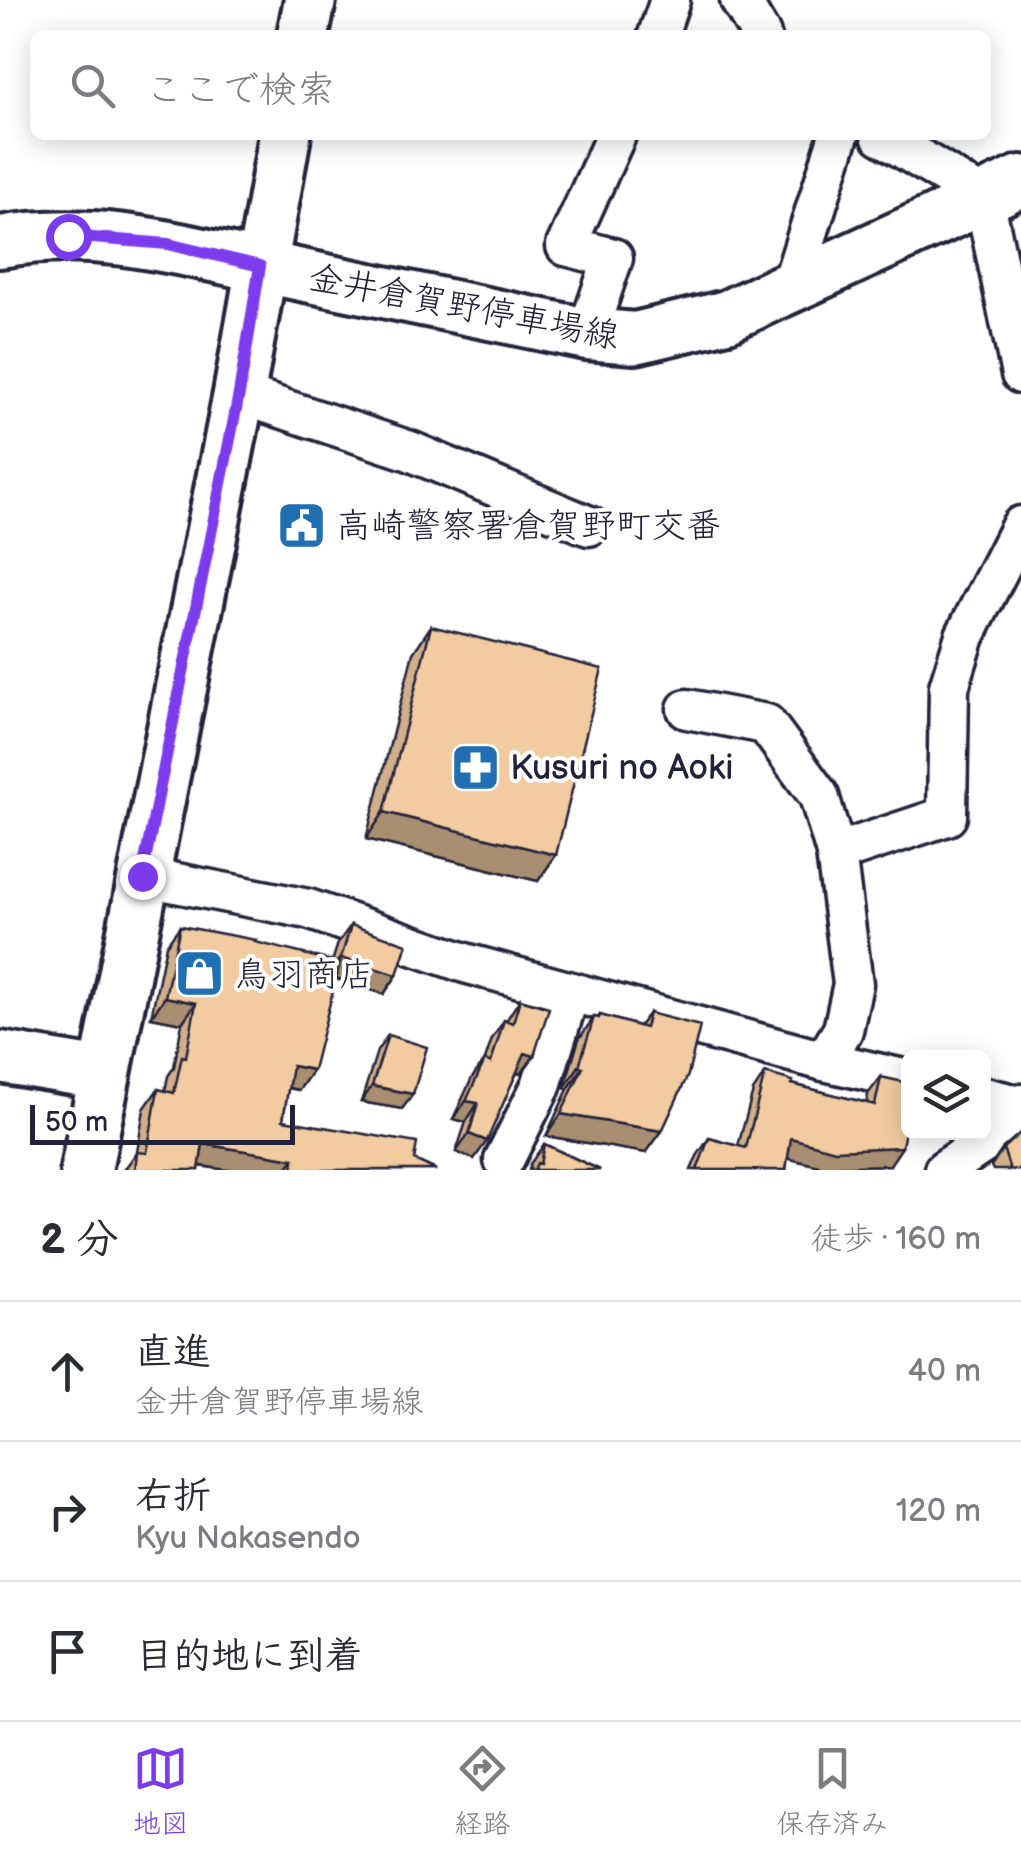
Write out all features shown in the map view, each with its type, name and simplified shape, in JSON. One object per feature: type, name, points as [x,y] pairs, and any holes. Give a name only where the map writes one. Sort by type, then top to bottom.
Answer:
[{"type":"main road","points":[[304,30],[310,0]]},
{"type":"main road","points":[[86,1170],[239,394],[284,140]]},
{"type":"main road","name":"金井倉賀野停車場線","points":[[0,242],[32,236],[104,237],[168,244],[588,334],[635,338],[727,316],[1002,190]]},
{"type":"main road","points":[[0,1057],[103,1074]]},
{"type":"street","points":[[660,30],[670,0]]},
{"type":"street","points":[[740,0],[758,30]]},
{"type":"street","points":[[588,334],[613,258],[566,246],[614,140]]},
{"type":"street","points":[[792,284],[837,140]]},
{"type":"street","points":[[892,140],[1002,190],[1021,374]]},
{"type":"street","points":[[239,394],[410,451],[590,526]]},
{"type":"street","points":[[836,853],[947,816],[948,687],[965,636],[1021,526]]},
{"type":"street","points":[[687,709],[766,724],[819,796],[836,853],[853,984],[843,1030],[824,1061]]},
{"type":"street","points":[[142,876],[308,909],[465,963],[901,1078]]},
{"type":"street","points":[[504,1160],[540,1086],[570,992]]},
{"type":"street","points":[[944,1170],[992,1138],[1008,1102]]},
{"type":"building","name":"Kusuri no Aoki","points":[[431,626],[602,669],[556,855],[384,812]]},
{"type":"building","points":[[351,925],[407,944],[397,975],[341,958]]},
{"type":"building","points":[[180,926],[256,940],[340,963],[313,1070],[292,1066],[283,1120],[417,1143],[414,1160],[436,1170],[293,1170],[294,1159],[203,1144],[199,1170],[135,1170],[137,1152],[147,1153],[158,1089],[174,1093],[182,1056],[186,1057],[196,1003],[165,997]]},
{"type":"building","points":[[520,999],[549,1008],[534,1056],[525,1053],[487,1141],[469,1134],[478,1103],[466,1101],[485,1060],[491,1063],[504,1020],[513,1023]]},
{"type":"building","points":[[649,1013],[700,1026],[688,1075],[662,1131],[561,1114],[583,1067],[579,1066],[594,1017],[600,1015],[645,1028]]},
{"type":"building","points":[[388,1035],[427,1047],[413,1094],[372,1086]]},
{"type":"building","points":[[765,1073],[793,1081],[792,1084],[875,1105],[881,1077],[901,1081],[902,1147],[835,1150],[791,1138],[786,1170],[697,1170],[709,1138],[746,1148]]},
{"type":"building","points":[[1021,1132],[1021,1170],[1010,1170],[1003,1148]]},
{"type":"building","points":[[544,1144],[600,1170],[534,1170],[540,1164]]},
{"type":"place","name":"高崎警察署倉賀野町交番","points":[[301,525]]},
{"type":"place","name":"Kusuri no Aoki","points":[[475,767]]},
{"type":"place","name":"鳥羽商店","points":[[199,974]]},
{"type":"route","points":[[68,236],[168,244],[260,266],[239,394],[142,876]]}]
